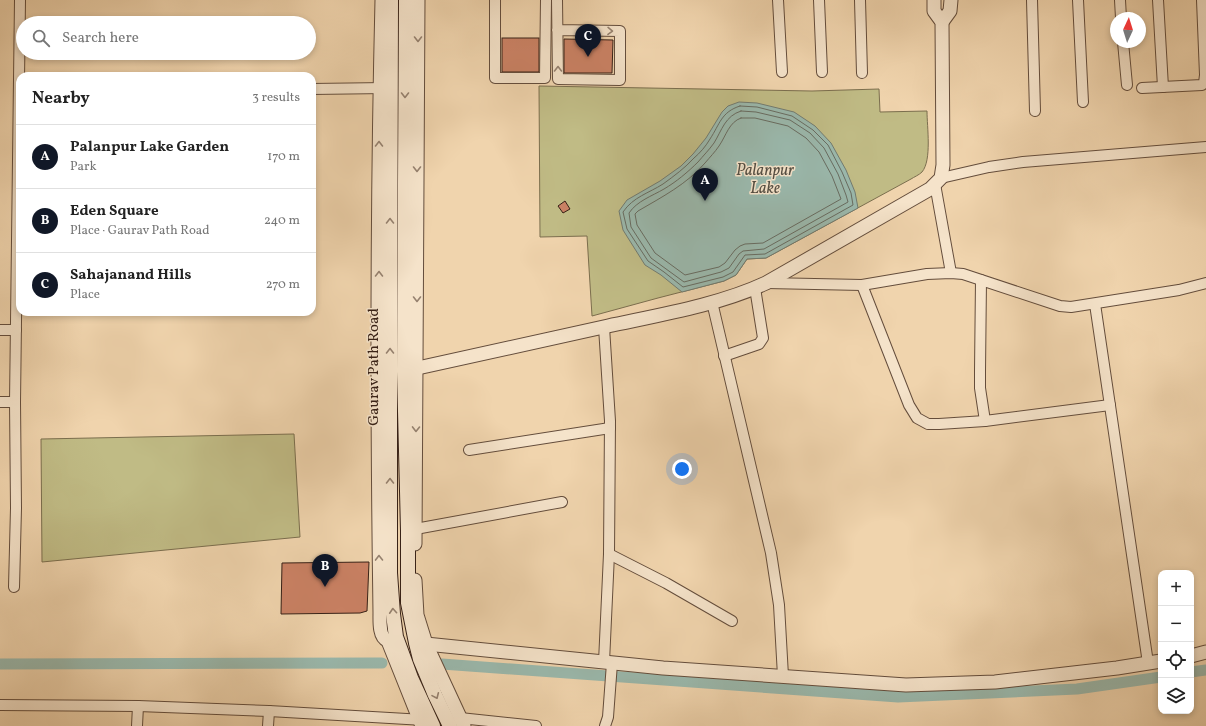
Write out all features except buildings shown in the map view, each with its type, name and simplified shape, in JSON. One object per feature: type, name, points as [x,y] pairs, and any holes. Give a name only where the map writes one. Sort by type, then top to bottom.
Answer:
[{"type":"main road","name":"Gaurav Path Road","points":[[391,0],[385,88],[390,375],[390,573],[396,637],[393,641],[405,663],[426,723]]},
{"type":"main road","name":"Gaurav Path Road","points":[[406,0],[411,530],[408,603],[421,644],[420,659],[426,674],[435,695],[458,723]]},
{"type":"main road","points":[[405,663],[420,659]]},
{"type":"main road","points":[[411,678],[426,674]]},
{"type":"street","points":[[20,0],[20,16]]},
{"type":"street","points":[[0,705],[138,706],[269,711],[426,723],[393,641],[384,638],[380,628],[378,434],[385,88],[382,0]]},
{"type":"street","points":[[410,370],[418,0]]},
{"type":"street","points":[[495,0],[495,78],[545,78],[546,0]]},
{"type":"street","points":[[557,0],[558,79],[620,80],[620,31],[558,30]]},
{"type":"street","points":[[778,0],[782,72]]},
{"type":"street","points":[[819,0],[822,72]]},
{"type":"street","points":[[860,0],[862,73]]},
{"type":"street","points":[[390,375],[661,315],[712,302],[761,285],[930,189],[938,181],[944,165],[942,22],[934,11],[934,0]]},
{"type":"street","points":[[942,22],[950,11],[951,0]]},
{"type":"street","points":[[1032,0],[1035,111]]},
{"type":"street","points":[[1078,0],[1083,102]]},
{"type":"street","points":[[1120,0],[1121,12]]},
{"type":"street","points":[[1158,0],[1163,87]]},
{"type":"street","points":[[1142,88],[1202,85],[1204,83],[1202,0]]},
{"type":"street","points":[[1124,48],[1127,85]]},
{"type":"street","points":[[19,72],[20,60]]},
{"type":"street","points":[[316,89],[385,88]]},
{"type":"street","points":[[938,181],[990,167],[1023,162],[1206,147]]},
{"type":"street","points":[[938,181],[951,273]]},
{"type":"street","points":[[761,285],[862,285],[927,274],[951,273],[963,274],[1060,306],[1071,307],[1179,290],[1206,283]]},
{"type":"street","points":[[981,280],[980,388],[985,421]]},
{"type":"street","points":[[724,356],[759,344],[762,341],[761,285]]},
{"type":"street","points":[[862,285],[909,406],[917,418],[928,424],[985,421],[1110,405]]},
{"type":"street","points":[[712,302],[771,553],[779,605],[782,676]]},
{"type":"street","points":[[1095,304],[1148,663]]},
{"type":"street","points":[[14,587],[16,508],[16,316]]},
{"type":"street","points":[[604,327],[610,428],[610,686],[607,721]]},
{"type":"street","points":[[0,330],[16,330]]},
{"type":"street","points":[[0,402],[15,402]]},
{"type":"street","points":[[469,450],[610,428]]},
{"type":"street","points":[[411,530],[562,502]]},
{"type":"street","points":[[609,554],[666,583],[732,621]]},
{"type":"street","points":[[421,644],[609,665],[906,685],[995,682],[1118,668],[1158,661]]},
{"type":"street","points":[[421,644],[458,723],[536,726]]},
{"type":"street","points":[[1194,655],[1206,652]]},
{"type":"street","points":[[137,726],[138,706]]},
{"type":"street","points":[[268,726],[269,711]]},
{"type":"shaded area","points":[[539,86],[812,91],[879,89],[880,112],[927,111],[927,160],[922,172],[918,175],[766,258],[747,259],[736,275],[724,281],[592,316],[587,236],[540,237]]},
{"type":"shaded area","points":[[294,434],[300,537],[42,562],[41,439]]},
{"type":"water","name":"Palanpur Lake","points":[[739,102],[757,103],[794,112],[815,126],[831,143],[846,170],[855,192],[858,208],[766,258],[747,259],[736,275],[724,281],[682,292],[661,275],[645,265],[623,230],[619,211],[627,200],[660,181],[681,166],[706,138],[722,112],[728,106]]},
{"type":"waterway","points":[[0,664],[382,663]]},
{"type":"waterway","points":[[442,664],[898,697],[1077,689],[1158,677]]},
{"type":"waterway","points":[[1194,672],[1206,670]]},
{"type":"place","name":"Sahajanand Hills","points":[[588,57]]},
{"type":"place","name":"Palanpur Lake Garden","points":[[705,201]]},
{"type":"place","name":"Eden Square","points":[[325,587]]}]
